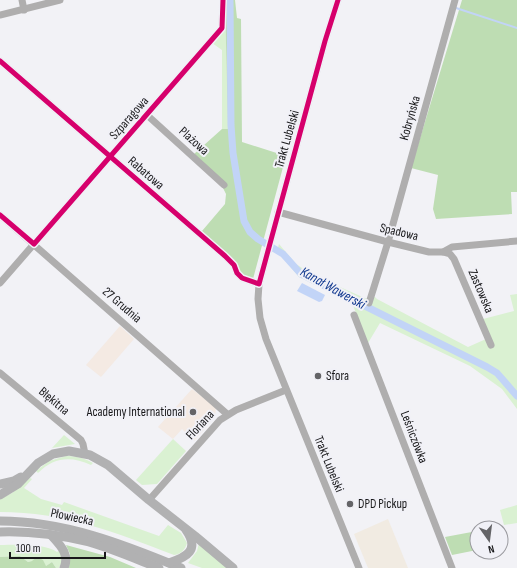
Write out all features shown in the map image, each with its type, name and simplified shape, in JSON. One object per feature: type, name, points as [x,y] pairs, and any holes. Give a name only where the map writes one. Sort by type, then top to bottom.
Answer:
[{"type":"main road","points":[[0,495],[18,484],[38,463],[53,454],[69,451],[86,454],[108,465],[233,568]]},
{"type":"main road","points":[[0,484],[14,481],[28,474]]},
{"type":"main road","name":"Płowiecka","points":[[0,521],[38,523],[82,532],[181,568]]},
{"type":"main road","points":[[169,563],[182,558],[191,549],[192,541],[184,527]]},
{"type":"main road","name":"Płowiecka","points":[[0,532],[51,535],[98,545],[159,568]]},
{"type":"main road","points":[[51,535],[65,551],[67,559],[64,568]]},
{"type":"street","points":[[22,0],[24,10]]},
{"type":"street","points":[[0,15],[60,0]]},
{"type":"street","name":"Szparagowa","points":[[0,283],[222,28],[223,0]]},
{"type":"street","name":"Trakt Lubelski","points":[[338,0],[269,245],[259,284],[258,299],[260,318],[266,339],[359,568]]},
{"type":"street","name":"Kobryńska","points":[[388,242],[455,0]]},
{"type":"street","name":"Rabatowa","points":[[0,61],[225,256],[234,265],[237,273],[242,278],[259,284]]},
{"type":"street","name":"Plażowa","points":[[147,115],[224,185]]},
{"type":"street","name":"Spadowa","points":[[278,212],[429,252],[443,252],[452,247],[517,241]]},
{"type":"street","name":"27 Grudnia","points":[[0,215],[227,414]]},
{"type":"street","points":[[369,303],[388,242]]},
{"type":"street","name":"Zastowska","points":[[443,252],[450,254],[454,259],[491,344]]},
{"type":"street","name":"Leśniczówka","points":[[354,315],[452,568]]},
{"type":"street","name":"Błękitna","points":[[0,373],[80,440],[86,454]]},
{"type":"street","name":"Floriana","points":[[149,500],[227,414],[286,390]]},
{"type":"shaded area","points":[[120,326],[134,339],[101,377],[86,365]]},
{"type":"shaded area","name":"Academy International","points":[[192,389],[216,407],[215,417],[194,441],[182,429],[173,439],[158,427]]},
{"type":"shaded area","points":[[388,519],[408,568],[368,568],[354,534]]},
{"type":"green space","points":[[225,0],[228,129],[222,129],[222,50],[212,43],[220,34]]},
{"type":"green space","points":[[225,0],[235,0],[237,18],[241,19],[242,142],[286,156],[253,279],[244,277],[235,264],[202,231],[225,204],[226,194],[223,188],[194,154],[222,129],[228,129]]},
{"type":"green space","points":[[462,0],[517,0],[517,192],[511,192],[512,214],[436,219],[433,209],[438,175],[411,168]]},
{"type":"green space","points":[[279,244],[296,264],[313,275],[367,299],[375,297],[468,347],[486,339],[483,319],[514,311],[510,295],[517,294],[517,409],[502,389],[470,366],[380,323],[368,343],[352,303],[299,277],[277,251]]},
{"type":"green space","points":[[64,435],[75,444],[52,448]]},
{"type":"green space","points":[[173,439],[186,451],[157,484],[142,485],[136,480]]},
{"type":"green space","points":[[66,456],[73,456],[93,463],[91,465],[70,459],[57,461],[50,464],[38,473],[36,471],[49,461]]},
{"type":"green space","points":[[30,478],[32,479],[24,488],[41,499],[62,505],[64,502],[159,536],[168,525],[181,533],[187,543],[184,550],[181,553],[174,555],[110,531],[89,525],[46,515],[0,512],[0,499],[12,493]]},
{"type":"green space","points":[[517,505],[517,523],[509,524],[509,520],[503,520],[500,510]]},
{"type":"green space","points":[[469,532],[469,552],[452,555],[445,537]]},
{"type":"green space","points":[[199,543],[228,568],[202,568],[188,563],[197,551]]},
{"type":"green space","points":[[0,545],[30,545],[45,547],[57,552],[60,550],[62,562],[59,568],[56,568],[52,562],[46,566],[32,561],[28,562],[20,556],[0,557]]},
{"type":"green space","points":[[66,545],[110,557],[136,568],[69,568],[70,554]]},
{"type":"green space","points":[[20,556],[28,562],[37,557],[43,560],[46,566],[52,562],[56,568],[0,568],[0,557]]},
{"type":"water","points":[[302,283],[325,295],[322,301],[319,302],[297,291]]},
{"type":"waterway","name":"Kanał Wawerski","points":[[230,0],[231,125],[233,153],[244,221],[250,232],[258,239],[283,254],[301,274],[497,373],[517,396]]},
{"type":"waterway","points":[[456,8],[517,28]]},
{"type":"cycle path","points":[[0,215],[34,244],[222,28],[223,0]]},
{"type":"cycle path","points":[[0,61],[225,256],[234,265],[237,273],[242,278],[259,284],[325,41],[338,0]]},
{"type":"place","name":"Sfora","points":[[318,376]]},
{"type":"place","name":"Academy International","points":[[193,412]]},
{"type":"place","name":"DPD Pickup","points":[[350,504]]}]
